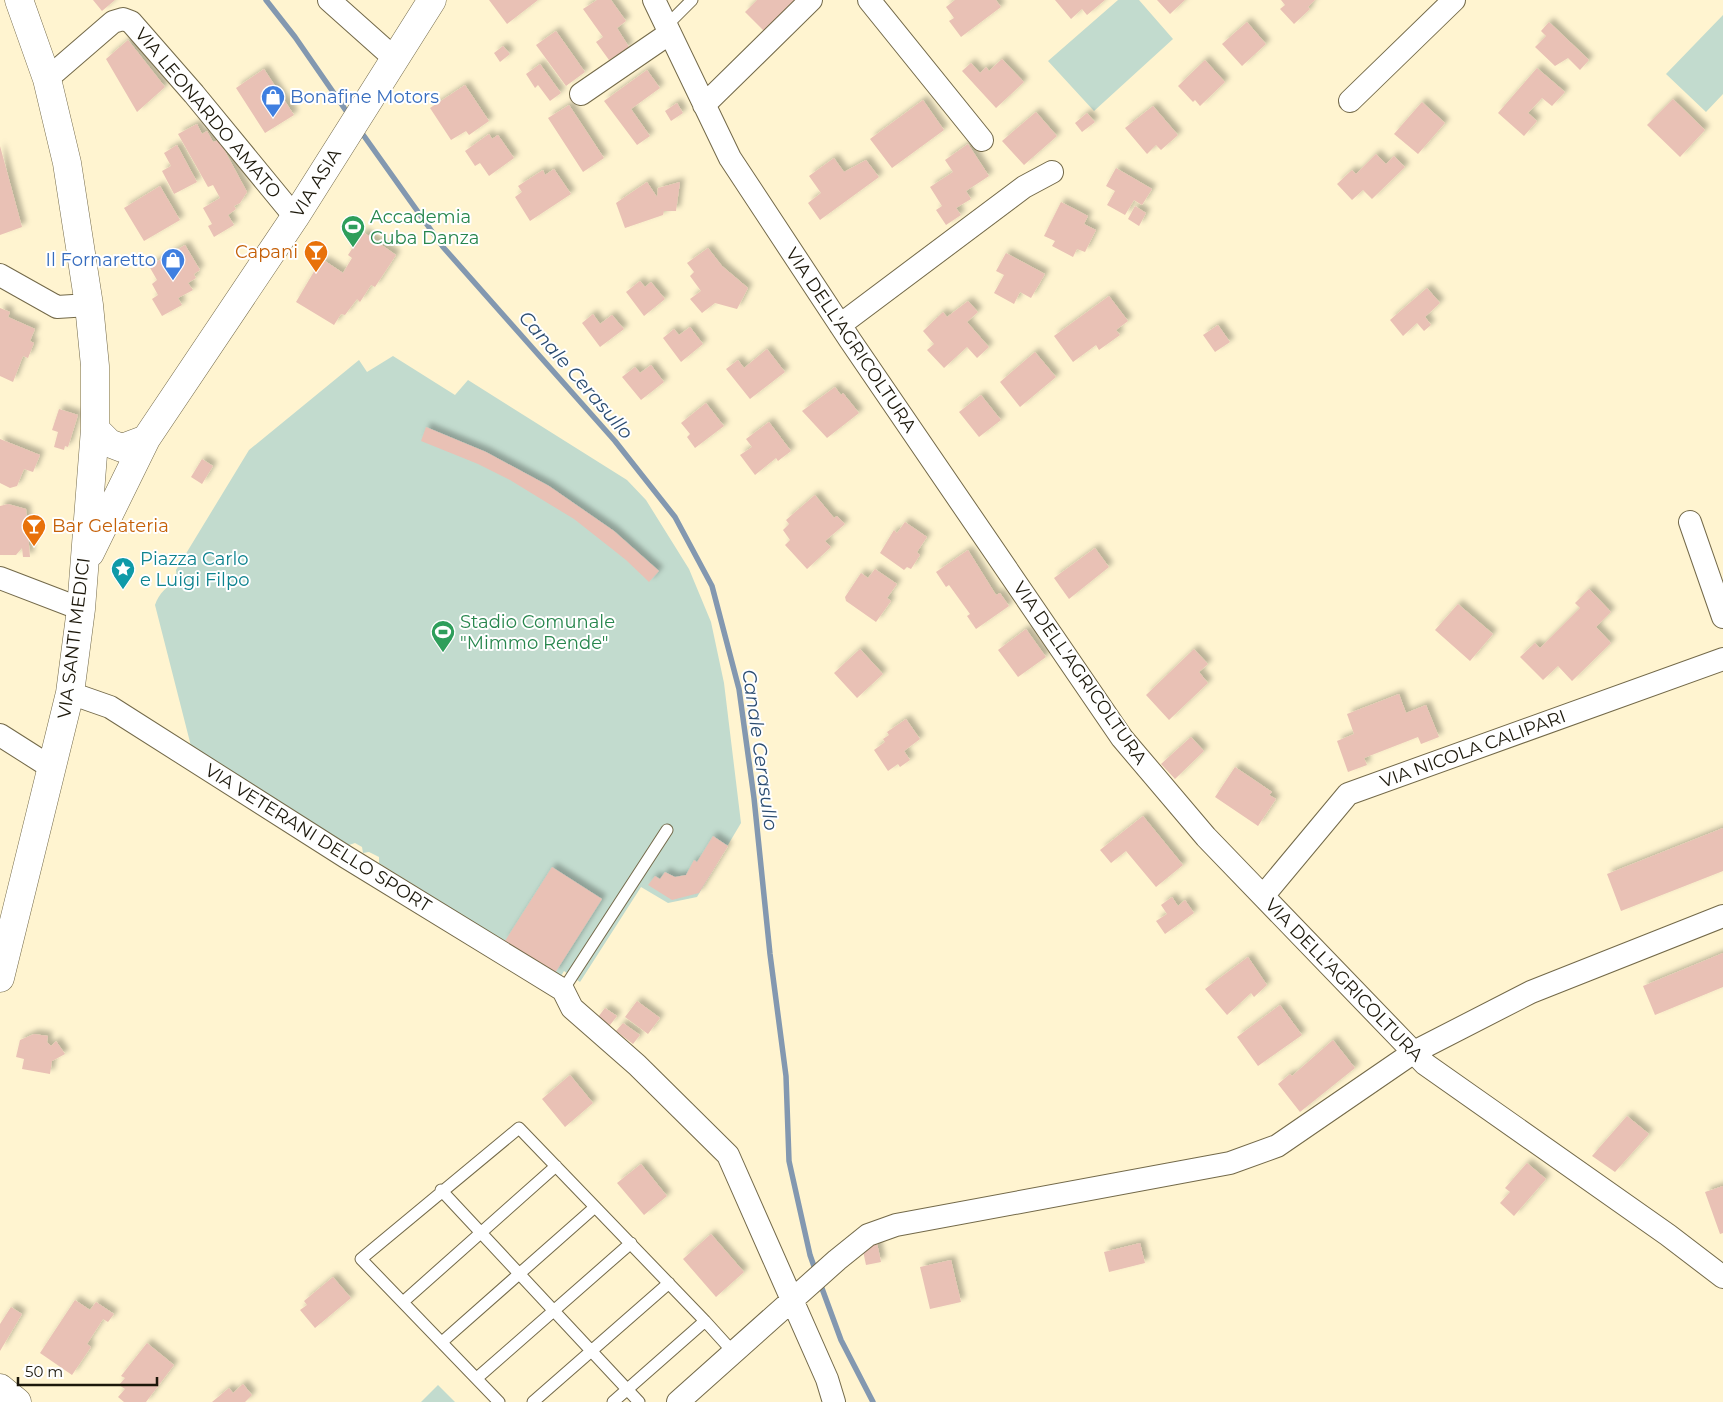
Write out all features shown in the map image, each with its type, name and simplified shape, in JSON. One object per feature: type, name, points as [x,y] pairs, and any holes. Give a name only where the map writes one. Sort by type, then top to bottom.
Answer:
[{"type":"street","name":"VIA SANTI MEDICI","points":[[0,978],[70,693],[81,609],[95,429],[95,366],[89,305],[66,163],[47,79],[19,0]]},
{"type":"street","points":[[329,0],[394,58]]},
{"type":"street","name":"VIA ASIA","points":[[84,563],[146,439],[225,325],[432,0]]},
{"type":"street","name":"VIA DELL'AGRICOLTURA","points":[[654,0],[730,158],[840,325],[1122,738],[1206,837],[1425,1064],[1668,1234],[1723,1277]]},
{"type":"street","points":[[704,105],[811,0]]},
{"type":"street","points":[[869,0],[982,140]]},
{"type":"street","points":[[1350,101],[1454,0]]},
{"type":"street","name":"VIA LEONARDO AMATO","points":[[47,79],[113,22],[123,19],[131,22],[194,94],[295,217]]},
{"type":"street","points":[[581,94],[668,29]]},
{"type":"street","points":[[840,325],[1024,187],[1052,172]]},
{"type":"street","points":[[0,275],[57,307],[89,305]]},
{"type":"street","points":[[95,429],[109,443],[122,448],[146,439]]},
{"type":"street","name":"VIA ASIA","points":[[90,480],[116,467],[146,439]]},
{"type":"street","points":[[90,480],[100,490],[110,491],[123,487]]},
{"type":"street","points":[[1690,522],[1723,617]]},
{"type":"street","points":[[0,578],[81,609]]},
{"type":"street","name":"VIA NICOLA CALIPARI","points":[[1263,896],[1348,794],[1723,659]]},
{"type":"street","name":"VIA VETERANI DELLO SPORT","points":[[70,693],[110,707],[346,857],[562,990]]},
{"type":"street","points":[[0,735],[52,768]]},
{"type":"street","points":[[678,1402],[837,1260],[868,1235],[896,1225],[1230,1163],[1277,1146],[1414,1052],[1531,992],[1723,916]]},
{"type":"street","points":[[562,990],[572,1008],[637,1065],[728,1156],[827,1378],[834,1402]]},
{"type":"street","points":[[0,1388],[17,1402]]},
{"type":"lane","points":[[668,29],[692,0]]},
{"type":"lane","points":[[562,990],[666,830]]},
{"type":"lane","points":[[499,1402],[361,1259],[519,1128],[631,1243],[734,1353]]},
{"type":"lane","points":[[403,1302],[556,1166]]},
{"type":"lane","points":[[442,1190],[639,1402]]},
{"type":"lane","points":[[442,1342],[595,1206]]},
{"type":"lane","points":[[476,1378],[631,1243]]},
{"type":"lane","points":[[533,1402],[669,1283]]},
{"type":"lane","points":[[613,1402],[705,1321]]},
{"type":"green space","points":[[1118,0],[1139,0],[1173,39],[1094,111],[1048,61]]},
{"type":"green space","points":[[1723,15],[1723,94],[1706,112],[1666,74]]},
{"type":"green space","name":"Stadio Comunale \"Mimmo Rende\"","points":[[393,356],[455,395],[468,380],[627,480],[646,500],[689,569],[711,622],[724,683],[741,823],[697,897],[668,903],[641,887],[580,982],[564,971],[561,976],[555,973],[379,863],[379,857],[369,852],[363,853],[362,847],[355,843],[349,845],[192,750],[155,605],[159,597],[164,590],[177,581],[176,570],[249,450],[359,360],[367,372]]},
{"type":"green space","points":[[438,1385],[455,1402],[421,1402]]},
{"type":"building","points":[[93,0],[115,0],[102,11]]},
{"type":"building","points":[[489,0],[538,0],[507,24]]},
{"type":"building","points":[[597,0],[611,0],[626,21],[617,28],[629,47],[609,60],[596,42],[603,37],[583,9]]},
{"type":"building","points":[[757,0],[794,0],[797,3],[766,33],[745,12]]},
{"type":"building","points":[[955,0],[996,0],[1001,7],[961,37],[949,21],[954,18],[946,7]]},
{"type":"building","points":[[1055,0],[1105,0],[1087,15],[1082,9],[1071,19]]},
{"type":"building","points":[[1157,0],[1185,0],[1170,14]]},
{"type":"building","points":[[1281,0],[1315,0],[1308,7],[1310,9],[1294,24],[1280,9],[1285,5]]},
{"type":"building","points":[[1247,22],[1266,44],[1242,66],[1222,44]]},
{"type":"building","points":[[1549,22],[1589,60],[1580,70],[1568,58],[1555,66],[1535,47],[1546,36],[1541,31]]},
{"type":"building","points":[[556,31],[585,72],[566,86],[536,45]]},
{"type":"building","points":[[128,40],[165,87],[137,112],[106,59]]},
{"type":"building","points":[[503,46],[510,54],[500,62],[494,53]]},
{"type":"building","points":[[1002,59],[1024,82],[996,108],[962,71],[971,63],[980,73],[986,67],[989,71]]},
{"type":"building","points":[[1205,60],[1225,82],[1200,106],[1195,100],[1193,102],[1178,86]]},
{"type":"building","points":[[540,64],[561,93],[550,101],[538,85],[535,88],[526,74]]},
{"type":"building","points":[[1537,68],[1565,92],[1552,106],[1542,98],[1528,113],[1537,121],[1524,136],[1498,113]]},
{"type":"building","points":[[264,69],[294,115],[265,133],[236,88]]},
{"type":"building","points":[[647,70],[660,88],[631,109],[650,136],[637,145],[604,101]]},
{"type":"building","points":[[465,85],[489,121],[469,135],[466,131],[451,140],[430,108]]},
{"type":"building","points":[[1673,99],[1705,130],[1680,157],[1647,125]]},
{"type":"building","points":[[923,100],[944,130],[892,168],[870,139]]},
{"type":"building","points":[[1422,102],[1445,123],[1418,154],[1394,134]]},
{"type":"building","points":[[677,103],[683,113],[671,121],[665,111]]},
{"type":"building","points":[[569,105],[604,158],[583,172],[548,118]]},
{"type":"building","points":[[1153,106],[1178,135],[1161,150],[1156,145],[1147,154],[1125,128]]},
{"type":"building","points":[[1036,112],[1057,136],[1024,165],[1002,141]]},
{"type":"building","points":[[1087,113],[1095,122],[1082,132],[1075,123]]},
{"type":"building","points":[[197,124],[202,134],[207,131],[213,142],[219,140],[247,192],[240,203],[234,206],[236,209],[228,215],[234,225],[214,237],[208,226],[212,224],[203,208],[220,198],[213,185],[208,187],[178,134]]},
{"type":"building","points":[[489,134],[492,139],[498,135],[514,158],[489,176],[480,163],[475,166],[465,151]]},
{"type":"building","points":[[968,144],[989,176],[966,191],[971,199],[956,208],[961,215],[946,225],[936,210],[942,206],[930,187],[953,172],[945,160]]},
{"type":"building","points":[[177,145],[197,182],[174,194],[162,171],[171,166],[164,153]]},
{"type":"building","points":[[0,146],[22,227],[0,235]]},
{"type":"building","points":[[1376,154],[1386,164],[1394,156],[1405,167],[1372,199],[1363,190],[1352,200],[1337,184],[1352,170],[1356,174]]},
{"type":"building","points":[[834,158],[844,172],[866,160],[879,177],[820,220],[808,203],[821,193],[809,176]]},
{"type":"building","points":[[1116,168],[1152,189],[1142,205],[1134,200],[1125,215],[1107,205],[1115,191],[1106,186]]},
{"type":"building","points":[[554,169],[571,194],[530,221],[515,197],[522,192],[518,186],[543,170],[545,175]]},
{"type":"building","points":[[647,182],[657,197],[658,188],[680,182],[676,211],[664,211],[663,215],[625,228],[616,203]]},
{"type":"building","points":[[160,186],[180,220],[144,241],[124,208]]},
{"type":"building","points":[[1061,202],[1088,216],[1084,224],[1096,230],[1085,252],[1077,249],[1073,257],[1052,246],[1055,241],[1044,236]]},
{"type":"building","points":[[1135,206],[1146,213],[1139,226],[1128,219]]},
{"type":"building","points":[[363,232],[396,255],[375,287],[371,285],[360,302],[357,299],[345,315],[341,314],[334,325],[296,302],[319,263],[325,261],[343,273],[352,258],[348,255]]},
{"type":"building","name":"Il Fornaretto","points":[[185,245],[200,270],[194,274],[196,278],[188,283],[193,290],[178,298],[182,305],[162,316],[152,299],[158,295],[152,284],[157,280],[149,266]]},
{"type":"building","points":[[708,248],[722,266],[748,288],[737,309],[715,303],[702,313],[690,299],[701,291],[690,276],[694,272],[687,263]]},
{"type":"building","points":[[1006,253],[1045,274],[1031,298],[1020,292],[1014,304],[994,293],[1004,275],[996,271]]},
{"type":"building","points":[[640,281],[645,287],[651,282],[665,299],[644,316],[626,292]]},
{"type":"building","points":[[1427,288],[1440,303],[1425,317],[1431,325],[1424,331],[1417,323],[1403,336],[1390,320]]},
{"type":"building","points":[[1109,296],[1128,321],[1116,330],[1120,335],[1099,350],[1096,345],[1073,362],[1054,336]]},
{"type":"building","points":[[968,301],[978,312],[967,322],[989,347],[977,358],[967,347],[944,368],[927,350],[934,344],[923,331],[943,312],[947,317]]},
{"type":"building","points":[[0,308],[10,312],[8,317],[35,329],[30,341],[34,343],[28,358],[23,356],[13,382],[0,376]]},
{"type":"building","points":[[593,314],[600,324],[612,315],[624,329],[600,347],[582,323]]},
{"type":"building","points":[[1218,325],[1230,342],[1215,352],[1203,335]]},
{"type":"building","points":[[690,327],[703,344],[681,362],[663,338],[674,329],[679,335]]},
{"type":"building","points":[[767,349],[785,372],[750,399],[726,369],[738,360],[744,368]]},
{"type":"building","points":[[1035,352],[1056,377],[1020,407],[1000,382]]},
{"type":"building","points":[[651,365],[664,382],[641,400],[622,377],[635,367],[640,373]]},
{"type":"building","points":[[835,387],[841,395],[843,393],[859,413],[827,438],[802,411]]},
{"type":"building","points":[[981,395],[1001,420],[979,437],[959,412]]},
{"type":"building","points":[[706,403],[724,426],[695,448],[687,437],[690,434],[681,423]]},
{"type":"building","points":[[59,409],[78,415],[68,447],[65,446],[64,450],[54,447],[58,432],[52,430]]},
{"type":"building","points":[[769,422],[791,451],[778,461],[776,458],[755,475],[740,455],[752,447],[746,439]]},
{"type":"building","points":[[426,427],[486,452],[549,486],[614,531],[659,571],[649,582],[626,560],[574,519],[510,480],[478,464],[421,441]]},
{"type":"building","points":[[0,439],[40,455],[33,472],[24,469],[17,486],[10,488],[0,483]]},
{"type":"building","points":[[202,459],[213,466],[202,484],[191,477]]},
{"type":"building","points":[[815,495],[834,518],[837,516],[845,524],[825,541],[831,547],[807,569],[785,545],[790,540],[783,530],[789,524],[786,520]]},
{"type":"building","points":[[8,504],[26,509],[30,557],[23,557],[22,548],[16,555],[0,555],[0,506]]},
{"type":"building","points":[[905,522],[927,537],[917,552],[920,555],[911,569],[907,567],[904,570],[880,553],[894,530],[897,533]]},
{"type":"building","points":[[1095,548],[1109,567],[1069,599],[1054,578]]},
{"type":"building","points":[[968,550],[996,595],[1000,593],[1009,606],[976,629],[967,616],[970,614],[949,585],[946,587],[936,572]]},
{"type":"building","points":[[875,569],[897,584],[887,598],[891,601],[876,622],[846,601],[845,597],[861,573],[868,578]]},
{"type":"building","points":[[1589,589],[1611,612],[1596,627],[1611,643],[1572,681],[1558,666],[1543,680],[1520,657],[1535,643],[1540,648],[1580,608],[1575,603]]},
{"type":"building","points":[[1458,604],[1493,634],[1470,661],[1435,630]]},
{"type":"building","points":[[1026,629],[1046,657],[1018,677],[998,650]]},
{"type":"building","points":[[860,649],[883,674],[857,698],[834,673]]},
{"type":"building","points":[[1194,649],[1208,664],[1199,672],[1208,683],[1169,720],[1146,695]]},
{"type":"building","points":[[1399,694],[1406,713],[1426,705],[1439,737],[1421,744],[1418,737],[1364,758],[1367,765],[1348,772],[1337,741],[1354,734],[1347,714]]},
{"type":"building","points":[[906,719],[920,739],[904,751],[910,760],[900,767],[898,764],[888,771],[874,750],[885,742],[883,739],[889,735],[887,732]]},
{"type":"building","points":[[1191,737],[1204,751],[1175,779],[1161,764]]},
{"type":"building","points":[[1235,767],[1272,792],[1269,795],[1276,799],[1258,826],[1215,797]]},
{"type":"building","points":[[1143,816],[1183,865],[1156,887],[1126,851],[1111,863],[1100,850]]},
{"type":"building","points":[[1723,828],[1723,871],[1621,911],[1607,874]]},
{"type":"building","points":[[713,836],[728,846],[699,893],[672,900],[648,885],[655,876],[660,879],[665,872],[675,877],[686,875],[694,860],[697,862]]},
{"type":"building","points":[[552,867],[602,899],[555,973],[505,941]]},
{"type":"building","points":[[1172,897],[1178,906],[1185,900],[1194,913],[1165,934],[1156,921],[1167,914],[1161,905]]},
{"type":"building","points":[[1723,953],[1723,987],[1655,1015],[1643,986]]},
{"type":"building","points":[[1248,957],[1267,985],[1254,997],[1251,993],[1227,1015],[1205,989]]},
{"type":"building","points":[[637,1001],[660,1018],[648,1034],[625,1017]]},
{"type":"building","points":[[1280,1005],[1302,1035],[1258,1066],[1237,1037]]},
{"type":"building","points":[[605,1008],[617,1016],[610,1025],[598,1017]]},
{"type":"building","points":[[623,1023],[640,1035],[633,1044],[616,1031]]},
{"type":"building","points":[[34,1034],[48,1036],[47,1042],[51,1046],[56,1041],[65,1054],[52,1061],[50,1074],[22,1069],[24,1059],[16,1057],[20,1040]]},
{"type":"building","points":[[1333,1040],[1355,1068],[1300,1112],[1278,1084],[1290,1074],[1292,1076]]},
{"type":"building","points":[[570,1075],[593,1103],[565,1127],[542,1099]]},
{"type":"building","points":[[1627,1116],[1649,1134],[1615,1172],[1592,1156]]},
{"type":"building","points":[[1527,1163],[1546,1179],[1514,1216],[1500,1203],[1510,1192],[1505,1188]]},
{"type":"building","points":[[641,1164],[667,1196],[644,1215],[617,1183]]},
{"type":"building","points":[[1723,1186],[1723,1233],[1720,1234],[1705,1192]]},
{"type":"building","points":[[711,1234],[744,1272],[716,1297],[683,1259]]},
{"type":"building","points":[[877,1243],[881,1262],[866,1265],[862,1246]]},
{"type":"building","points":[[1140,1243],[1145,1263],[1109,1272],[1104,1252]]},
{"type":"building","points":[[951,1260],[961,1302],[930,1309],[920,1267]]},
{"type":"building","points":[[333,1277],[351,1298],[315,1328],[300,1310],[307,1305],[304,1301]]},
{"type":"building","points":[[75,1300],[90,1310],[96,1302],[114,1314],[108,1322],[103,1319],[87,1344],[91,1347],[72,1375],[40,1353]]},
{"type":"building","points":[[11,1307],[22,1314],[0,1351],[0,1324]]},
{"type":"building","points":[[147,1343],[174,1365],[146,1402],[124,1402],[118,1397],[125,1389],[119,1385],[125,1378],[121,1376]]},
{"type":"building","points":[[243,1384],[252,1395],[245,1402],[212,1402],[229,1388],[233,1393]]},
{"type":"waterway","name":"Canale Cerasullo","points":[[266,0],[295,37],[349,115]]},
{"type":"waterway","name":"Canale Cerasullo","points":[[359,129],[443,247],[615,441],[675,517],[712,586],[739,689],[754,798],[770,954],[786,1076],[789,1161],[810,1255],[816,1272]]},
{"type":"waterway","name":"Canale Cerasullo","points":[[820,1283],[841,1340],[873,1402]]},
{"type":"place","name":"Bonafine Motors","points":[[273,118]]},
{"type":"place","name":"Accademia Cuba Danza","points":[[353,248]]},
{"type":"place","name":"Capani","points":[[316,273]]},
{"type":"place","name":"Il Fornaretto","points":[[173,281]]},
{"type":"place","name":"Bar Gelateria","points":[[34,547]]},
{"type":"place","name":"Piazza Carlo e Luigi Filpo","points":[[123,590]]},
{"type":"place","name":"Stadio Comunale \"Mimmo Rende\"","points":[[443,653]]}]
